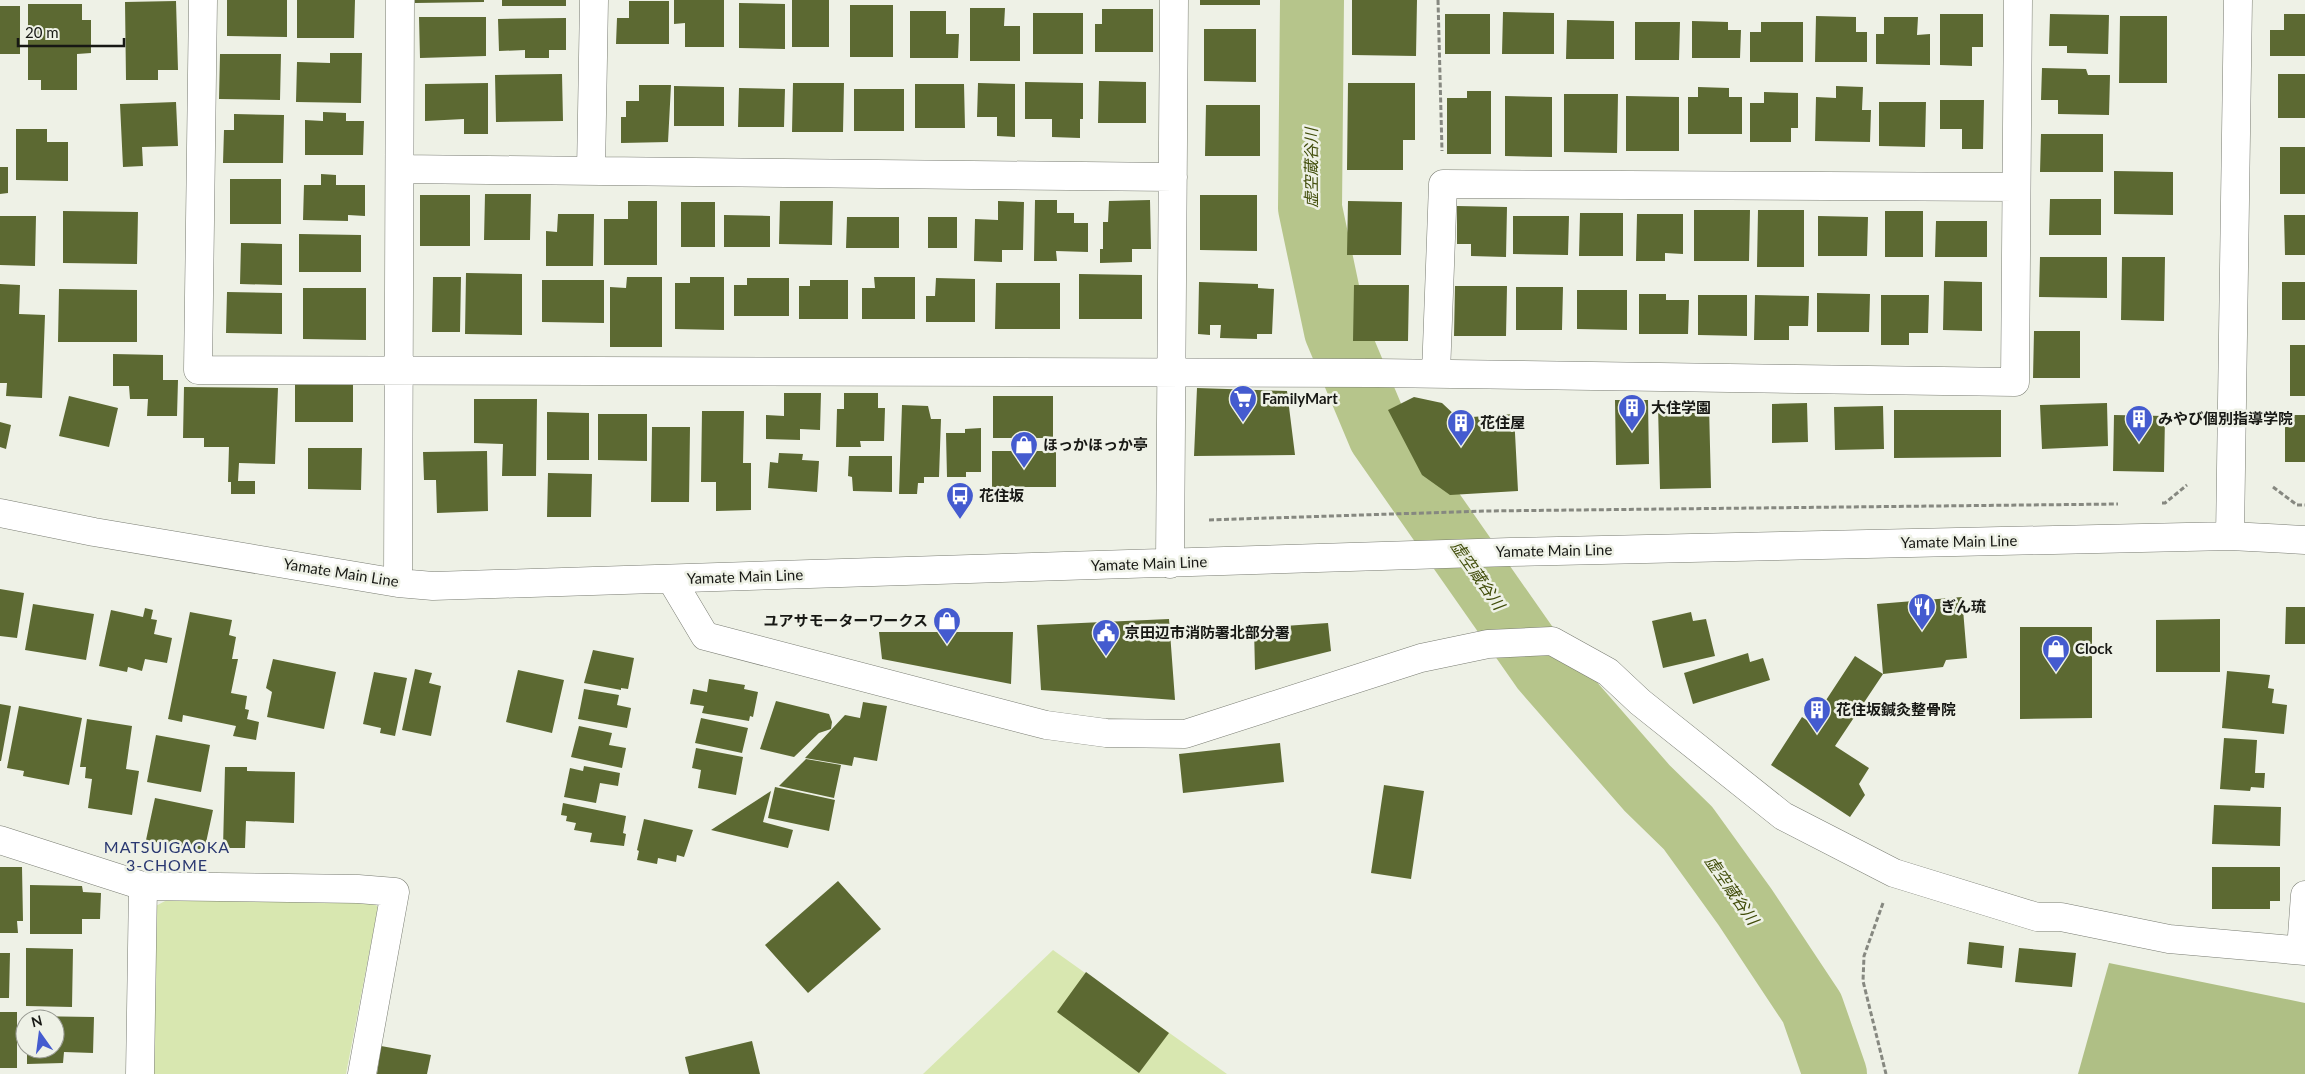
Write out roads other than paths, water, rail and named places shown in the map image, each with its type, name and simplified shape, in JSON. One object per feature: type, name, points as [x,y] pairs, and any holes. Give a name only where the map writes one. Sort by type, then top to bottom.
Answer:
[{"type":"street","points":[[203,0],[198,370],[1377,373],[2015,382],[2018,0]]},
{"type":"street","points":[[398,583],[400,0]]},
{"type":"street","points":[[591,171],[594,0]]},
{"type":"street","points":[[1170,564],[1174,0]]},
{"type":"street","points":[[2230,536],[2238,0]]},
{"type":"street","points":[[400,169],[1173,177]]},
{"type":"street","points":[[1436,374],[1443,184],[2016,187]]},
{"type":"street","name":"Yamate Main Line","points":[[0,513],[94,532],[398,583],[433,586],[1510,552],[2230,536],[2305,540]]},
{"type":"street","points":[[671,579],[705,636],[1046,724],[1106,733],[1185,734],[1421,658],[1488,644],[1552,641],[1608,672],[1640,702],[1783,816],[1894,873],[2037,917],[2061,917],[2169,939],[2303,950],[2305,895]]},
{"type":"street","points":[[0,840],[143,886],[358,889],[395,892],[362,1074]]},
{"type":"street","points":[[140,1074],[143,886]]},
{"type":"waterway","name":"虚空蔵谷川","points":[[1312,0],[1310,208],[1336,331],[1380,436],[1543,669],[1647,788],[1688,828],[1745,907],[1812,1008],[1835,1074]]},
{"type":"place","name":"FamilyMart","points":[[1243,423]]},
{"type":"place","name":"大住学園","points":[[1632,432]]},
{"type":"place","name":"みやび個別指導学院","points":[[2139,443]]},
{"type":"place","name":"花住屋","points":[[1461,447]]},
{"type":"place","name":"ほっかほっか亭","points":[[1024,469]]},
{"type":"place","name":"花住坂","points":[[960,520]]},
{"type":"place","name":"ぎん琉","points":[[1922,631]]},
{"type":"place","name":"ユアサモーターワークス","points":[[947,645]]},
{"type":"place","name":"京田辺市消防署北部分署","points":[[1106,657]]},
{"type":"place","name":"Clock","points":[[2056,673]]},
{"type":"place","name":"花住坂鍼灸整骨院","points":[[1817,734]]},
{"type":"district","name":"MATSUIGAOKA 3-CHOME","points":[[167,856]]}]
